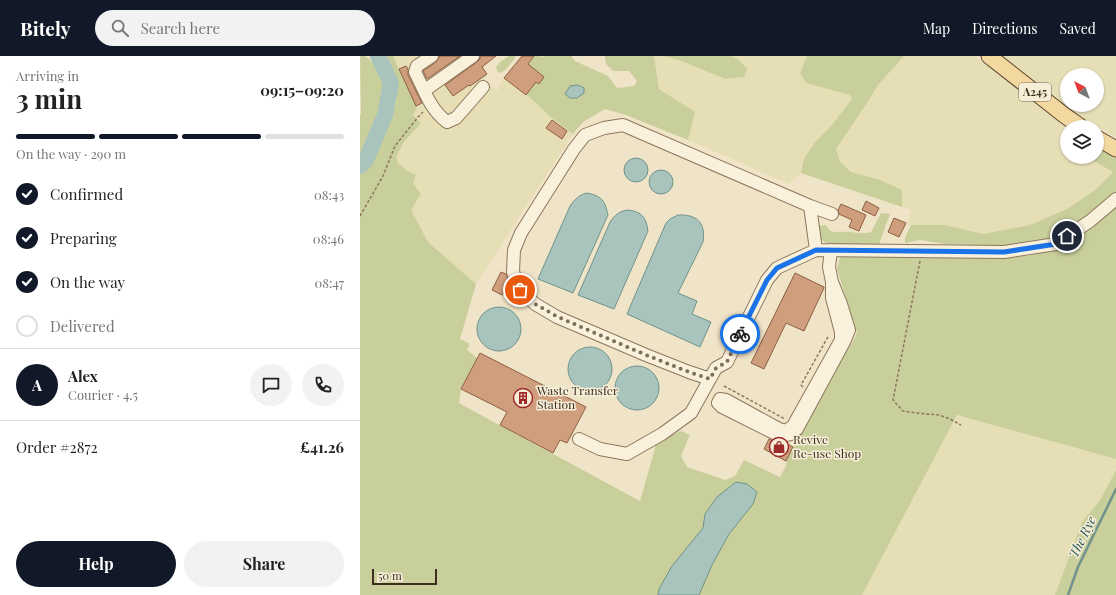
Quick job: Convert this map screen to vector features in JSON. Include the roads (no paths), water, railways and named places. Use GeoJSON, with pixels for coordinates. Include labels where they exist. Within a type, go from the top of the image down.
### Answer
{"type":"FeatureCollection","features":[{"type":"Feature","properties":{"kind":"main road","name":"A245"},"geometry":{"type":"LineString","coordinates":[[989,56],[1071,120]]}},
{"type":"Feature","properties":{"kind":"main road"},"geometry":{"type":"LineString","coordinates":[[1104,142],[1116,149]]}},
{"type":"Feature","properties":{"kind":"lane"},"geometry":{"type":"LineString","coordinates":[[432,56],[417,66],[415,72],[425,90],[431,106],[439,116],[447,122],[456,118],[483,87]]}},
{"type":"Feature","properties":{"kind":"lane"},"geometry":{"type":"LineString","coordinates":[[425,90],[473,56]]}},
{"type":"Feature","properties":{"kind":"lane"},"geometry":{"type":"LineString","coordinates":[[710,379],[639,352],[558,317],[535,304],[520,290],[513,272],[514,250],[521,233],[584,135],[604,128],[623,125],[810,206],[832,214]]}},
{"type":"Feature","properties":{"kind":"lane"},"geometry":{"type":"LineString","coordinates":[[579,439],[600,449],[627,454],[662,434],[691,413],[716,368],[727,362],[767,280],[777,268],[816,250],[1004,252],[1056,244],[1090,221],[1116,199]]}},
{"type":"Feature","properties":{"kind":"lane"},"geometry":{"type":"LineString","coordinates":[[810,206],[816,250]]}},
{"type":"Feature","properties":{"kind":"lane"},"geometry":{"type":"LineString","coordinates":[[831,250],[829,267],[832,282],[849,330],[844,333],[793,426],[786,430],[779,429],[726,400],[720,399],[718,403],[722,407],[780,436],[791,434],[797,429],[844,342],[844,333]]}},
{"type":"Feature","properties":{"kind":"water"},"geometry":{"type":"Polygon","coordinates":[[[578,85],[584,88],[584,93],[577,98],[570,98],[565,94],[570,86],[578,85]]]}},
{"type":"Feature","properties":{"kind":"water"},"geometry":{"type":"Polygon","coordinates":[[[636,158],[645,161],[648,170],[645,179],[636,182],[627,179],[624,170],[627,161],[636,158]]]}},
{"type":"Feature","properties":{"kind":"water"},"geometry":{"type":"Polygon","coordinates":[[[661,170],[670,173],[673,182],[670,191],[661,194],[652,191],[649,182],[652,173],[661,170]]]}},
{"type":"Feature","properties":{"kind":"water"},"geometry":{"type":"Polygon","coordinates":[[[587,193],[602,200],[606,206],[608,215],[573,293],[538,279],[570,206],[577,198],[587,193]]]}},
{"type":"Feature","properties":{"kind":"water"},"geometry":{"type":"Polygon","coordinates":[[[628,210],[637,212],[642,216],[646,222],[648,231],[614,309],[578,295],[610,222],[622,211],[628,210]]]}},
{"type":"Feature","properties":{"kind":"water"},"geometry":{"type":"Polygon","coordinates":[[[678,215],[690,216],[699,221],[704,235],[703,242],[678,293],[697,301],[692,314],[711,322],[700,347],[627,314],[666,223],[678,215]]]}},
{"type":"Feature","properties":{"kind":"water"},"geometry":{"type":"Polygon","coordinates":[[[499,307],[511,311],[517,317],[521,329],[517,341],[511,347],[499,351],[487,347],[481,341],[477,329],[481,317],[487,311],[499,307]]]}},
{"type":"Feature","properties":{"kind":"water"},"geometry":{"type":"Polygon","coordinates":[[[586,347],[594,347],[606,353],[612,365],[612,373],[606,385],[594,391],[586,391],[574,385],[568,373],[568,365],[574,353],[586,347]]]}},
{"type":"Feature","properties":{"kind":"water"},"geometry":{"type":"Polygon","coordinates":[[[637,366],[649,370],[655,376],[659,388],[655,400],[649,406],[637,410],[625,406],[619,400],[615,388],[619,376],[625,370],[637,366]]]}},
{"type":"Feature","properties":{"kind":"water"},"geometry":{"type":"Polygon","coordinates":[[[736,482],[747,484],[757,492],[753,504],[729,534],[712,565],[699,595],[658,595],[659,589],[672,566],[703,528],[705,514],[717,497],[736,482]]]}},
{"type":"Feature","properties":{"kind":"waterway"},"geometry":{"type":"LineString","coordinates":[[360,166],[366,160],[385,115],[391,83],[378,56]]}},
{"type":"Feature","properties":{"kind":"waterway","name":"The Rye"},"geometry":{"type":"LineString","coordinates":[[1068,595],[1078,567],[1116,489]]}},
{"type":"Feature","properties":{"kind":"place","name":"Waste Transfer Station"},"geometry":{"type":"Point","coordinates":[523,398]}},
{"type":"Feature","properties":{"kind":"place","name":"Revive Re-use Shop"},"geometry":{"type":"Point","coordinates":[779,447]}}]}
